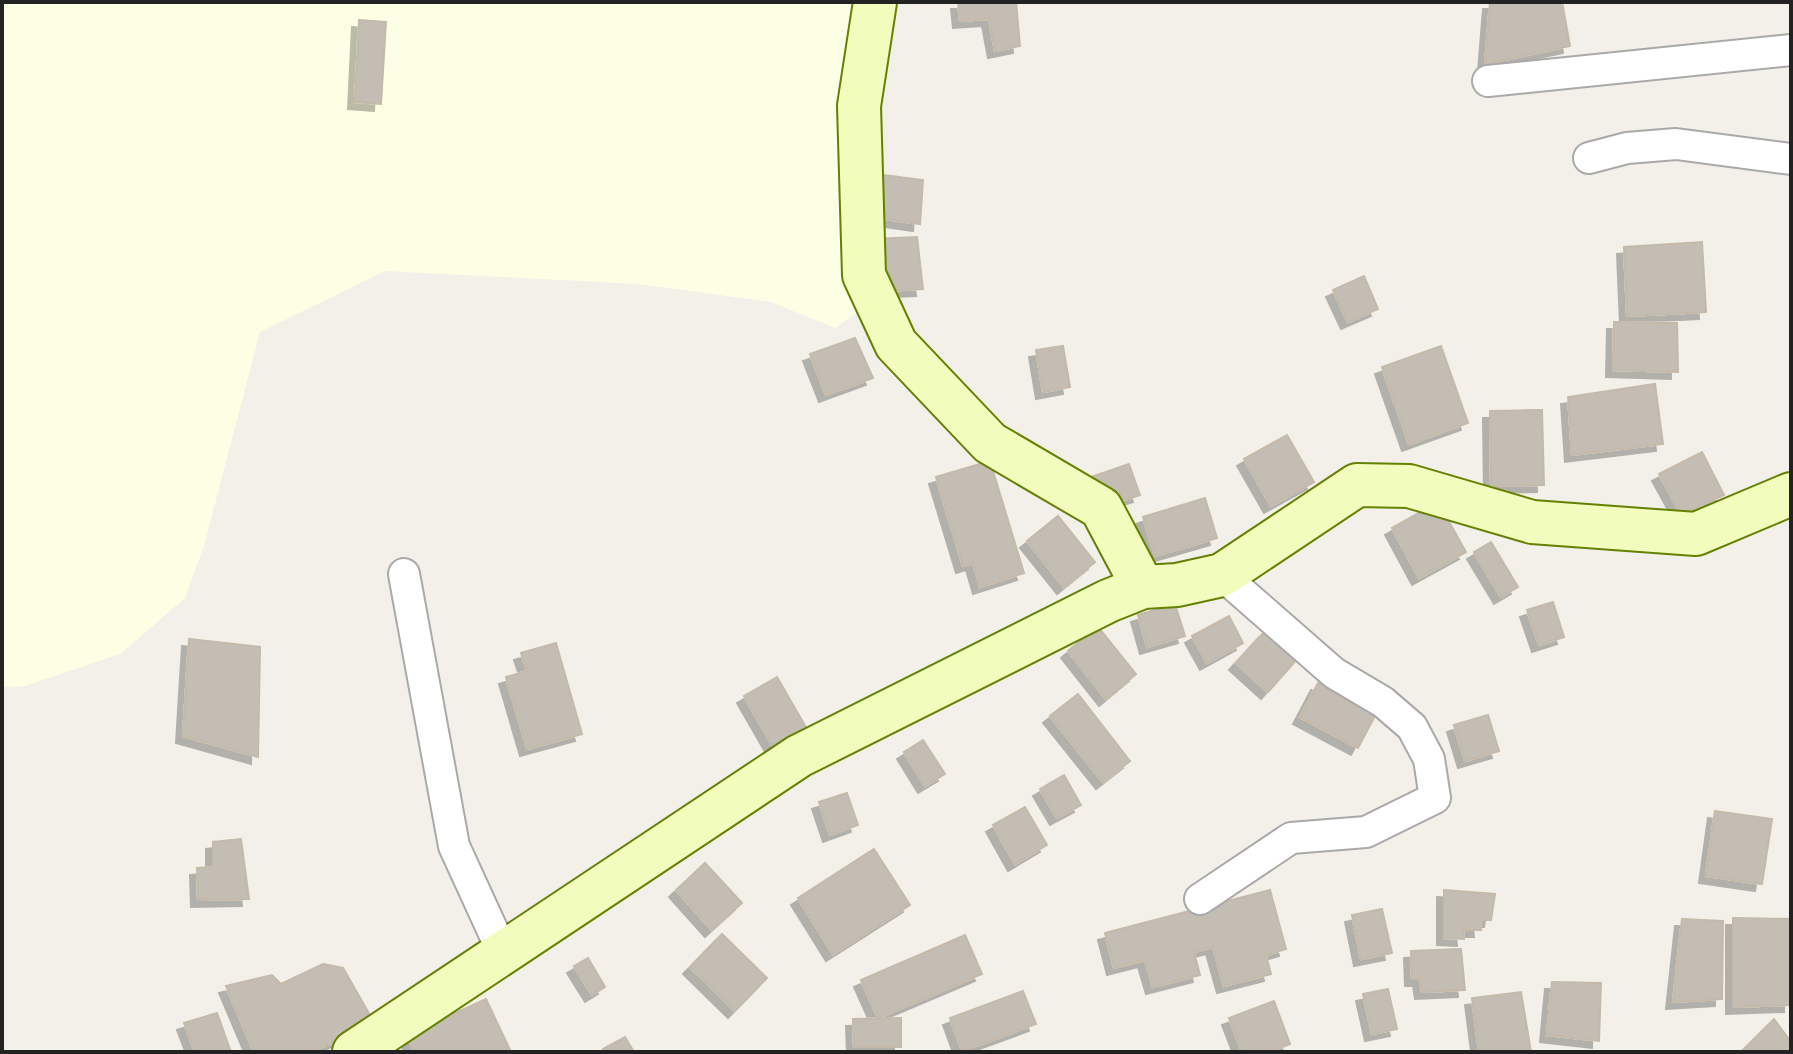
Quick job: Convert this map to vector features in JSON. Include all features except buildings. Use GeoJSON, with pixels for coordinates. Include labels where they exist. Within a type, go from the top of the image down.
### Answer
{"type":"FeatureCollection","features":[{"type":"Feature","properties":{"kind":"street"},"geometry":{"type":"LineString","coordinates":[[875,2],[859,106],[864,275],[896,344],[990,443],[1101,508],[1143,587]]}},
{"type":"Feature","properties":{"kind":"street"},"geometry":{"type":"LineString","coordinates":[[1488,81],[1791,50]]}},
{"type":"Feature","properties":{"kind":"street"},"geometry":{"type":"LineString","coordinates":[[1589,158],[1627,148],[1676,144],[1791,159]]}},
{"type":"Feature","properties":{"kind":"street"},"geometry":{"type":"LineString","coordinates":[[354,1052],[799,756],[1108,601],[1143,587],[1177,585],[1222,575],[1357,485],[1409,486],[1532,522],[1696,534],[1791,494]]}},
{"type":"Feature","properties":{"kind":"street"},"geometry":{"type":"LineString","coordinates":[[404,574],[454,846],[503,953]]}},
{"type":"Feature","properties":{"kind":"street"},"geometry":{"type":"LineString","coordinates":[[1200,899],[1291,838],[1366,832],[1435,798],[1429,759],[1412,727],[1383,702],[1334,673],[1222,575]]}},
{"type":"Feature","properties":{"kind":"shaded area"},"geometry":{"type":"Polygon","coordinates":[[[2,2],[866,2],[862,309],[835,328],[771,302],[638,284],[385,271],[260,332],[204,546],[185,598],[120,654],[22,687],[2,686],[2,2]]]}}]}
